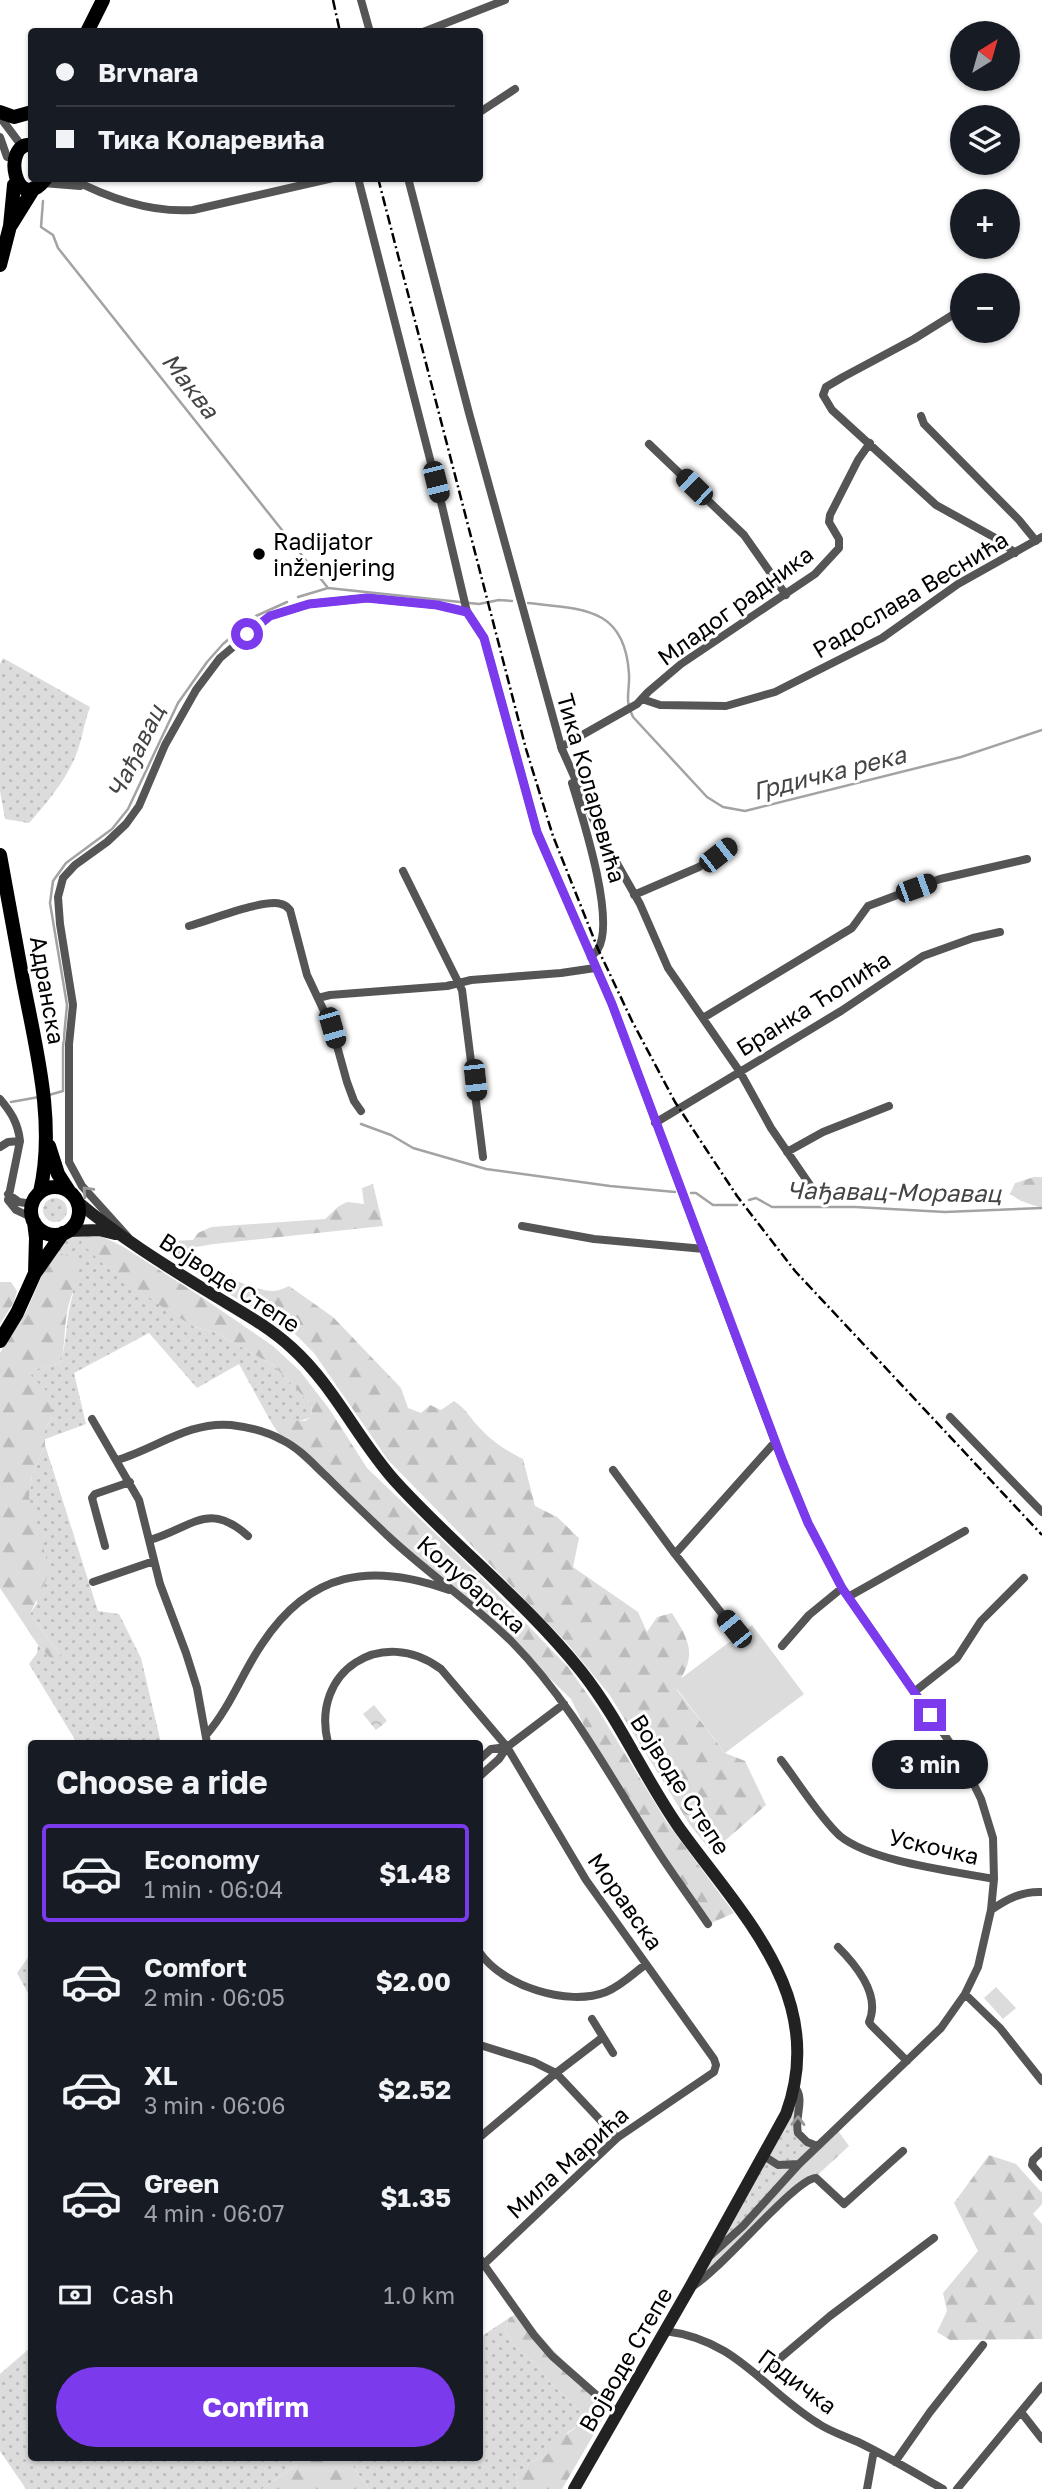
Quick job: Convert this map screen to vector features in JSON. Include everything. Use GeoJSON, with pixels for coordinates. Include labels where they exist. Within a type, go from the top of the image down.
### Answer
{"type":"FeatureCollection","features":[{"type":"Feature","properties":{"kind":"main road"},"geometry":{"type":"LineString","coordinates":[[89,28],[103,0]]}},
{"type":"Feature","properties":{"kind":"main road"},"geometry":{"type":"LineString","coordinates":[[0,115],[14,117],[28,113]]}},
{"type":"Feature","properties":{"kind":"main road"},"geometry":{"type":"LineString","coordinates":[[28,142],[7,157],[6,174],[14,185],[27,190],[41,183]]}},
{"type":"Feature","properties":{"kind":"main road"},"geometry":{"type":"LineString","coordinates":[[10,226],[41,183]]}},
{"type":"Feature","properties":{"kind":"main road"},"geometry":{"type":"LineString","coordinates":[[0,265],[10,226],[14,185]]}},
{"type":"Feature","properties":{"kind":"main road","name":"Адранска"},"geometry":{"type":"LineString","coordinates":[[0,855],[44,1104],[46,1134],[54,1165],[73,1197]]}},
{"type":"Feature","properties":{"kind":"main road","name":"Адранска"},"geometry":{"type":"LineString","coordinates":[[35,1273],[35,1209],[46,1134]]}},
{"type":"Feature","properties":{"kind":"main road"},"geometry":{"type":"LineString","coordinates":[[56,1186],[73,1197],[79,1216],[74,1225],[65,1232],[47,1233],[35,1209],[56,1186]]}},
{"type":"Feature","properties":{"kind":"main road","name":"Адранска"},"geometry":{"type":"LineString","coordinates":[[0,1341],[23,1301],[35,1273],[65,1232]]}},
{"type":"Feature","properties":{"kind":"street"},"geometry":{"type":"LineString","coordinates":[[361,0],[369,28]]}},
{"type":"Feature","properties":{"kind":"street"},"geometry":{"type":"LineString","coordinates":[[433,28],[505,0]]}},
{"type":"Feature","properties":{"kind":"street"},"geometry":{"type":"LineString","coordinates":[[483,110],[516,89]]}},
{"type":"Feature","properties":{"kind":"street"},"geometry":{"type":"LineString","coordinates":[[0,115],[28,142]]}},
{"type":"Feature","properties":{"kind":"street"},"geometry":{"type":"LineString","coordinates":[[0,137],[7,157]]}},
{"type":"Feature","properties":{"kind":"street"},"geometry":{"type":"LineString","coordinates":[[77,182],[142,206],[171,212],[193,210],[316,182]]}},
{"type":"Feature","properties":{"kind":"street"},"geometry":{"type":"LineString","coordinates":[[359,182],[466,610],[484,638],[537,832],[612,1004],[775,1442],[808,1523],[842,1588],[962,1760],[981,1799],[993,1838],[994,1879],[991,1910],[978,1967],[965,1994],[941,2028],[817,2146],[743,2226],[706,2259]]}},
{"type":"Feature","properties":{"kind":"street","name":"Тика Коларевића"},"geometry":{"type":"LineString","coordinates":[[409,182],[469,413],[602,899],[602,937],[598,949],[591,957]]}},
{"type":"Feature","properties":{"kind":"street"},"geometry":{"type":"LineString","coordinates":[[41,183],[86,187]]}},
{"type":"Feature","properties":{"kind":"street"},"geometry":{"type":"LineString","coordinates":[[950,317],[843,377],[823,391],[825,402],[936,505],[999,540],[1015,553]]}},
{"type":"Feature","properties":{"kind":"street","name":"Радослава Веснића"},"geometry":{"type":"LineString","coordinates":[[642,699],[660,705],[726,706],[775,692],[882,638],[958,584],[1039,539],[924,424],[922,416]]}},
{"type":"Feature","properties":{"kind":"street","name":"Младог радника"},"geometry":{"type":"LineString","coordinates":[[561,747],[632,708],[681,664],[823,568],[839,548],[839,539],[829,522],[830,515],[858,460],[870,443]]}},
{"type":"Feature","properties":{"kind":"street"},"geometry":{"type":"LineString","coordinates":[[649,444],[744,535],[786,595]]}},
{"type":"Feature","properties":{"kind":"street"},"geometry":{"type":"LineString","coordinates":[[126,1239],[121,1227],[79,1182],[69,1161],[69,1044],[73,1005],[58,897],[63,878],[75,865],[127,824],[195,690],[220,658],[270,616],[309,604],[367,598],[466,610]]}},
{"type":"Feature","properties":{"kind":"street"},"geometry":{"type":"LineString","coordinates":[[561,747],[598,830],[635,895],[668,968],[740,1072],[771,1128],[812,1188]]}},
{"type":"Feature","properties":{"kind":"street"},"geometry":{"type":"LineString","coordinates":[[635,895],[699,867],[732,844]]}},
{"type":"Feature","properties":{"kind":"street"},"geometry":{"type":"LineString","coordinates":[[704,1018],[852,928],[868,906],[940,880],[1027,859]]}},
{"type":"Feature","properties":{"kind":"street"},"geometry":{"type":"LineString","coordinates":[[403,871],[460,983],[469,1032],[484,1157]]}},
{"type":"Feature","properties":{"kind":"street"},"geometry":{"type":"LineString","coordinates":[[189,926],[274,903],[284,904],[290,910],[307,975],[332,1028],[347,1082],[361,1111]]}},
{"type":"Feature","properties":{"kind":"street","name":"Бранка Ћопића"},"geometry":{"type":"LineString","coordinates":[[655,1123],[841,1011],[923,956],[973,938],[1000,932]]}},
{"type":"Feature","properties":{"kind":"street"},"geometry":{"type":"LineString","coordinates":[[318,998],[595,968]]}},
{"type":"Feature","properties":{"kind":"street"},"geometry":{"type":"LineString","coordinates":[[0,1099],[16,1121],[20,1141],[8,1194],[12,1207],[35,1209]]}},
{"type":"Feature","properties":{"kind":"street"},"geometry":{"type":"LineString","coordinates":[[787,1152],[822,1132],[889,1107]]}},
{"type":"Feature","properties":{"kind":"street"},"geometry":{"type":"LineString","coordinates":[[0,1147],[8,1142],[20,1141]]}},
{"type":"Feature","properties":{"kind":"street"},"geometry":{"type":"LineString","coordinates":[[8,1194],[16,1201],[35,1209]]}},
{"type":"Feature","properties":{"kind":"street","name":"Војводе Степе"},"geometry":{"type":"LineString","coordinates":[[73,1197],[126,1239],[257,1321],[294,1350],[323,1382],[395,1481],[530,1613],[579,1669],[609,1710],[678,1826],[740,1908],[771,1956],[784,1984],[796,2028],[798,2053],[794,2086],[786,2114],[574,2489]]}},
{"type":"Feature","properties":{"kind":"street"},"geometry":{"type":"LineString","coordinates":[[522,1226],[594,1239],[704,1249]]}},
{"type":"Feature","properties":{"kind":"street","name":"Војводе Степе"},"geometry":{"type":"LineString","coordinates":[[65,1232],[99,1230],[126,1239]]}},
{"type":"Feature","properties":{"kind":"street"},"geometry":{"type":"LineString","coordinates":[[950,1417],[1042,1512]]}},
{"type":"Feature","properties":{"kind":"street"},"geometry":{"type":"LineString","coordinates":[[92,1419],[139,1500],[160,1584],[187,1653],[197,1688],[207,1739]]}},
{"type":"Feature","properties":{"kind":"street","name":"Колубарска"},"geometry":{"type":"LineString","coordinates":[[117,1460],[141,1453],[167,1437],[199,1428],[230,1425],[283,1440],[308,1459],[394,1541],[513,1643],[564,1704],[657,1850],[708,1924]]}},
{"type":"Feature","properties":{"kind":"street"},"geometry":{"type":"LineString","coordinates":[[675,1554],[775,1442]]}},
{"type":"Feature","properties":{"kind":"street"},"geometry":{"type":"LineString","coordinates":[[613,1470],[734,1629]]}},
{"type":"Feature","properties":{"kind":"street"},"geometry":{"type":"LineString","coordinates":[[105,1546],[92,1498],[95,1494],[130,1482]]}},
{"type":"Feature","properties":{"kind":"street"},"geometry":{"type":"LineString","coordinates":[[150,1540],[209,1518],[228,1520],[248,1536]]}},
{"type":"Feature","properties":{"kind":"street"},"geometry":{"type":"LineString","coordinates":[[848,1597],[965,1531]]}},
{"type":"Feature","properties":{"kind":"street"},"geometry":{"type":"LineString","coordinates":[[93,1582],[154,1561]]}},
{"type":"Feature","properties":{"kind":"street"},"geometry":{"type":"LineString","coordinates":[[207,1739],[262,1644],[278,1622],[302,1598],[335,1581],[361,1574],[424,1581],[456,1592]]}},
{"type":"Feature","properties":{"kind":"street"},"geometry":{"type":"LineString","coordinates":[[914,1692],[957,1658],[981,1621],[1024,1578]]}},
{"type":"Feature","properties":{"kind":"street"},"geometry":{"type":"LineString","coordinates":[[782,1646],[809,1615],[842,1588]]}},
{"type":"Feature","properties":{"kind":"street","name":"Моравска"},"geometry":{"type":"LineString","coordinates":[[328,1740],[324,1719],[328,1697],[340,1675],[356,1662],[374,1653],[392,1650],[418,1655],[441,1669],[507,1747],[586,1880],[714,2059],[714,2072]]}},
{"type":"Feature","properties":{"kind":"street"},"geometry":{"type":"LineString","coordinates":[[483,1773],[499,1759],[507,1747],[564,1704]]}},
{"type":"Feature","properties":{"kind":"street"},"geometry":{"type":"LineString","coordinates":[[483,1756],[491,1749],[507,1747]]}},
{"type":"Feature","properties":{"kind":"street","name":"Ускочка"},"geometry":{"type":"LineString","coordinates":[[781,1760],[830,1824],[849,1841],[891,1859],[994,1879]]}},
{"type":"Feature","properties":{"kind":"street"},"geometry":{"type":"LineString","coordinates":[[991,1910],[1007,1899],[1023,1893],[1042,1892]]}},
{"type":"Feature","properties":{"kind":"street"},"geometry":{"type":"LineString","coordinates":[[838,1947],[854,1964],[866,1984],[873,2007],[869,2022],[907,2061]]}},
{"type":"Feature","properties":{"kind":"street"},"geometry":{"type":"LineString","coordinates":[[483,1956],[498,1972],[511,1979],[564,1996],[582,1998],[610,1991],[646,1964]]}},
{"type":"Feature","properties":{"kind":"street"},"geometry":{"type":"LineString","coordinates":[[965,1994],[1000,2028],[1042,2081]]}},
{"type":"Feature","properties":{"kind":"street"},"geometry":{"type":"LineString","coordinates":[[592,2019],[613,2053]]}},
{"type":"Feature","properties":{"kind":"street"},"geometry":{"type":"LineString","coordinates":[[483,2134],[603,2037]]}},
{"type":"Feature","properties":{"kind":"street"},"geometry":{"type":"LineString","coordinates":[[483,2046],[534,2062],[556,2073],[617,2138]]}},
{"type":"Feature","properties":{"kind":"street","name":"Мила Марића"},"geometry":{"type":"LineString","coordinates":[[483,2260],[617,2138],[714,2072]]}},
{"type":"Feature","properties":{"kind":"street"},"geometry":{"type":"LineString","coordinates":[[794,2086],[800,2096],[796,2119],[798,2133],[803,2139],[817,2146]]}},
{"type":"Feature","properties":{"kind":"street"},"geometry":{"type":"LineString","coordinates":[[689,2289],[709,2276],[787,2198],[811,2178],[817,2178],[844,2204],[903,2151]]}},
{"type":"Feature","properties":{"kind":"street"},"geometry":{"type":"LineString","coordinates":[[1042,2151],[1032,2161],[1033,2167],[1042,2177]]}},
{"type":"Feature","properties":{"kind":"street"},"geometry":{"type":"LineString","coordinates":[[764,2156],[778,2165],[799,2164]]}},
{"type":"Feature","properties":{"kind":"street"},"geometry":{"type":"LineString","coordinates":[[759,2376],[830,2316],[934,2238]]}},
{"type":"Feature","properties":{"kind":"street"},"geometry":{"type":"LineString","coordinates":[[483,2262],[552,2356],[618,2414]]}},
{"type":"Feature","properties":{"kind":"street","name":"Грдичка"},"geometry":{"type":"LineString","coordinates":[[665,2331],[695,2336],[711,2342],[820,2425],[874,2450],[943,2489]]}},
{"type":"Feature","properties":{"kind":"street"},"geometry":{"type":"LineString","coordinates":[[895,2462],[983,2345]]}},
{"type":"Feature","properties":{"kind":"street"},"geometry":{"type":"LineString","coordinates":[[957,2489],[1042,2386]]}},
{"type":"Feature","properties":{"kind":"street"},"geometry":{"type":"LineString","coordinates":[[1020,2412],[1042,2439]]}},
{"type":"Feature","properties":{"kind":"street"},"geometry":{"type":"LineString","coordinates":[[867,2489],[874,2450]]}},
{"type":"Feature","properties":{"kind":"green space"},"geometry":{"type":"Polygon","coordinates":[[[3,658],[90,707],[72,764],[55,791],[29,823],[5,819],[0,791],[0,664],[3,658]]]}},
{"type":"Feature","properties":{"kind":"green space"},"geometry":{"type":"Polygon","coordinates":[[[1042,1177],[1042,1208],[1010,1194],[1015,1183],[1042,1177]]]}},
{"type":"Feature","properties":{"kind":"green space"},"geometry":{"type":"Polygon","coordinates":[[[373,1184],[383,1226],[214,1244],[190,1248],[187,1253],[252,1287],[273,1291],[289,1286],[333,1317],[401,1388],[408,1408],[421,1413],[430,1405],[441,1410],[454,1401],[482,1431],[504,1449],[523,1459],[535,1506],[557,1517],[579,1538],[573,1567],[638,1612],[647,1632],[657,1617],[672,1613],[689,1649],[687,1666],[677,1690],[725,1753],[745,1761],[766,1805],[712,1852],[690,1825],[609,1694],[566,1642],[388,1460],[314,1353],[277,1321],[218,1288],[164,1250],[170,1241],[193,1240],[198,1233],[211,1227],[325,1219],[347,1202],[364,1204],[362,1188],[373,1184]]]}},
{"type":"Feature","properties":{"kind":"green space"},"geometry":{"type":"Polygon","coordinates":[[[55,1198],[66,1205],[67,1210],[60,1221],[55,1222],[44,1215],[43,1210],[50,1199],[55,1198]]]}},
{"type":"Feature","properties":{"kind":"green space"},"geometry":{"type":"Polygon","coordinates":[[[94,1233],[104,1265],[195,1327],[217,1333],[273,1365],[311,1404],[312,1416],[303,1420],[271,1422],[239,1364],[197,1388],[149,1333],[74,1373],[86,1424],[43,1440],[52,1417],[31,1376],[32,1370],[61,1363],[73,1294],[49,1259],[66,1236],[94,1233]]]}},
{"type":"Feature","properties":{"kind":"green space"},"geometry":{"type":"Polygon","coordinates":[[[94,1233],[122,1246],[200,1296],[273,1346],[300,1371],[330,1410],[367,1468],[486,1582],[568,1667],[597,1708],[666,1821],[734,1913],[709,1924],[597,1752],[571,1699],[513,1643],[283,1440],[271,1422],[285,1419],[305,1421],[312,1416],[311,1404],[273,1365],[217,1333],[195,1327],[104,1265],[81,1243],[86,1235],[94,1233]]]}},
{"type":"Feature","properties":{"kind":"green space"},"geometry":{"type":"Polygon","coordinates":[[[59,1253],[77,1259],[78,1273],[67,1313],[61,1363],[33,1370],[31,1376],[51,1395],[52,1417],[45,1430],[45,1445],[32,1475],[29,1497],[50,1572],[30,1614],[60,1654],[61,1661],[54,1662],[38,1645],[0,1588],[0,1353],[27,1310],[49,1259],[59,1253]]]}},
{"type":"Feature","properties":{"kind":"green space"},"geometry":{"type":"Polygon","coordinates":[[[0,1282],[11,1282],[17,1291],[14,1302],[0,1324],[0,1282]]]}},
{"type":"Feature","properties":{"kind":"green space"},"geometry":{"type":"Polygon","coordinates":[[[45,1445],[98,1611],[119,1614],[141,1658],[160,1740],[75,1740],[29,1664],[37,1653],[38,1645],[54,1662],[60,1654],[30,1614],[37,1603],[29,1498],[32,1475],[45,1445]]]}},
{"type":"Feature","properties":{"kind":"green space"},"geometry":{"type":"Polygon","coordinates":[[[752,1625],[804,1694],[725,1753],[677,1689],[679,1680],[752,1625]]]}},
{"type":"Feature","properties":{"kind":"green space"},"geometry":{"type":"Polygon","coordinates":[[[374,1705],[387,1721],[376,1730],[363,1714],[374,1705]]]}},
{"type":"Feature","properties":{"kind":"green space"},"geometry":{"type":"Polygon","coordinates":[[[28,1957],[28,1993],[17,1973],[28,1957]]]}},
{"type":"Feature","properties":{"kind":"green space"},"geometry":{"type":"Polygon","coordinates":[[[996,1987],[1016,2008],[1003,2019],[984,1998],[996,1987]]]}},
{"type":"Feature","properties":{"kind":"green space"},"geometry":{"type":"Polygon","coordinates":[[[797,2089],[797,2129],[817,2146],[714,2253],[797,2089]]]}},
{"type":"Feature","properties":{"kind":"green space"},"geometry":{"type":"Polygon","coordinates":[[[836,2128],[849,2146],[700,2283],[706,2259],[836,2128]]]}},
{"type":"Feature","properties":{"kind":"green space"},"geometry":{"type":"Polygon","coordinates":[[[989,2155],[1016,2164],[1042,2193],[1042,2204],[1033,2214],[1042,2224],[1042,2339],[950,2340],[937,2332],[947,2311],[943,2293],[978,2251],[954,2203],[989,2155]]]}},
{"type":"Feature","properties":{"kind":"green space"},"geometry":{"type":"Polygon","coordinates":[[[521,2311],[563,2360],[612,2403],[562,2489],[519,2489],[515,2471],[525,2469],[530,2463],[548,2454],[558,2440],[581,2424],[584,2415],[548,2380],[537,2365],[516,2348],[505,2331],[509,2318],[521,2311]]]}},
{"type":"Feature","properties":{"kind":"green space"},"geometry":{"type":"Polygon","coordinates":[[[509,2318],[505,2331],[516,2348],[537,2365],[548,2380],[584,2415],[581,2424],[568,2432],[548,2454],[530,2463],[525,2469],[515,2471],[519,2489],[369,2489],[349,2461],[483,2461],[483,2335],[509,2318]]]}},
{"type":"Feature","properties":{"kind":"green space"},"geometry":{"type":"Polygon","coordinates":[[[28,2350],[28,2461],[301,2461],[262,2489],[26,2489],[0,2451],[0,2374],[28,2350]]]}},
{"type":"Feature","properties":{"kind":"green space"},"geometry":{"type":"Polygon","coordinates":[[[301,2461],[349,2461],[369,2489],[262,2489],[301,2461]]]}},
{"type":"Feature","properties":{"kind":"waterway","name":"Маква"},"geometry":{"type":"LineString","coordinates":[[43,201],[41,227],[53,235],[58,248],[328,588]]}},
{"type":"Feature","properties":{"kind":"waterway","name":"Грдичка река"},"geometry":{"type":"LineString","coordinates":[[298,597],[328,588],[479,604],[499,600],[512,601]]}},
{"type":"Feature","properties":{"kind":"waterway","name":"Чађавац"},"geometry":{"type":"LineString","coordinates":[[49,1095],[63,1091],[67,1005],[50,903],[53,881],[66,863],[112,829],[128,809],[178,703],[207,662],[223,644],[256,616],[287,602]]}},
{"type":"Feature","properties":{"kind":"waterway","name":"Грдичка река"},"geometry":{"type":"LineString","coordinates":[[528,603],[583,610],[610,624],[619,635],[626,652],[628,700],[633,717],[707,797],[723,807],[745,811],[961,757],[1042,730]]}},
{"type":"Feature","properties":{"kind":"waterway","name":"Чађавац"},"geometry":{"type":"LineString","coordinates":[[11,1102],[39,1097]]}},
{"type":"Feature","properties":{"kind":"waterway","name":"Чађавац-Моравац"},"geometry":{"type":"LineString","coordinates":[[361,1124],[391,1135],[413,1148],[486,1169],[675,1192]]}},
{"type":"Feature","properties":{"kind":"waterway","name":"Чађавац-Моравац"},"geometry":{"type":"LineString","coordinates":[[691,1193],[696,1193],[713,1205],[737,1205]]}},
{"type":"Feature","properties":{"kind":"waterway","name":"Чађавац-Моравац"},"geometry":{"type":"LineString","coordinates":[[749,1200],[756,1198],[772,1207],[855,1207],[945,1212],[1042,1208]]}},
{"type":"Feature","properties":{"kind":"railway"},"geometry":{"type":"LineString","coordinates":[[333,0],[339,28]]}},
{"type":"Feature","properties":{"kind":"railway"},"geometry":{"type":"LineString","coordinates":[[379,182],[526,749],[553,836],[598,949],[632,1021],[675,1102],[737,1196],[795,1271],[1042,1535]]}},
{"type":"Feature","properties":{"kind":"place","name":"Radijator inženjering"},"geometry":{"type":"Point","coordinates":[259,554]}},
{"type":"Feature","properties":{"kind":"route"},"geometry":{"type":"LineString","coordinates":[[247,634],[270,616],[309,604],[367,598],[437,605],[467,612],[479,628],[537,832],[612,1004],[775,1442],[808,1523],[842,1588],[930,1715]]}}]}
